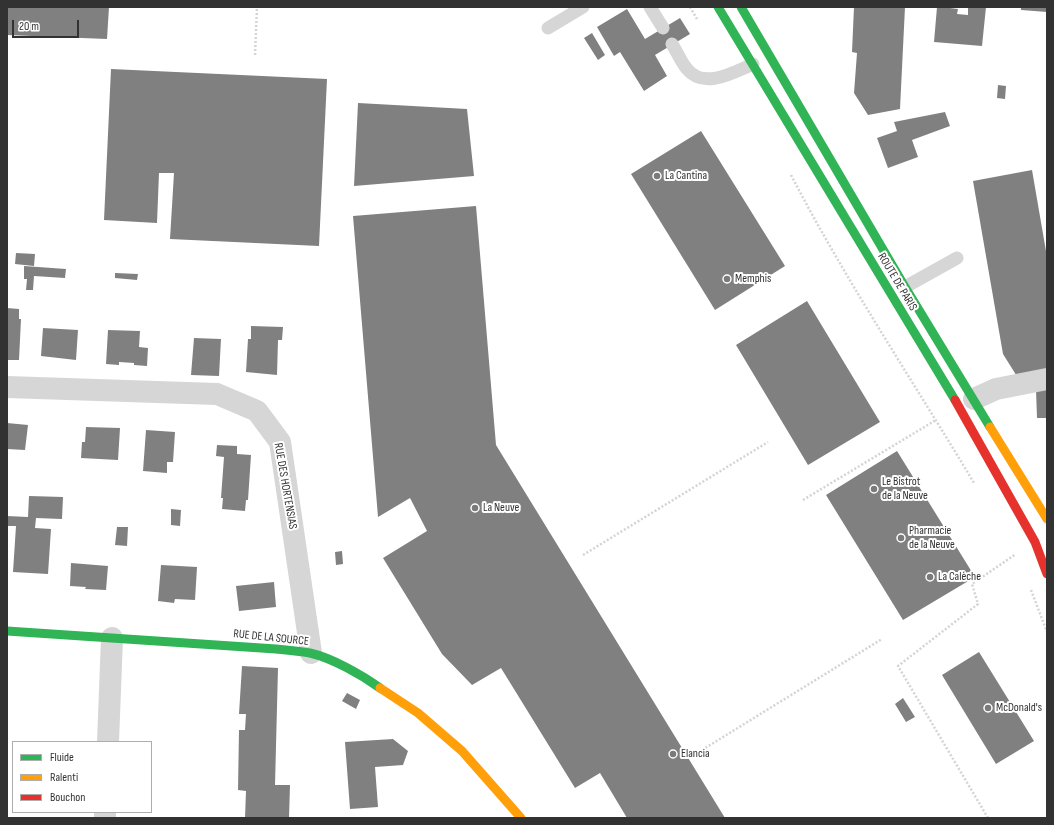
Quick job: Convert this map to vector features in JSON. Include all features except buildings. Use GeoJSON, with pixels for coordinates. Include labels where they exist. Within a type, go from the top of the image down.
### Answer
{"type":"FeatureCollection","features":[{"type":"Feature","properties":{"kind":"main road","name":"ROUTE DE PARIS"},"geometry":{"type":"LineString","coordinates":[[718,7],[966,403],[1047,519]]}},
{"type":"Feature","properties":{"kind":"main road","name":"ROUTE DE PARIS"},"geometry":{"type":"LineString","coordinates":[[741,7],[905,287],[966,403],[1035,542],[1047,574]]}},
{"type":"Feature","properties":{"kind":"main road","name":"RUE DE LA SOURCE"},"geometry":{"type":"LineString","coordinates":[[7,631],[276,649],[311,653],[339,664],[366,678],[418,713],[462,751],[521,818]]}},
{"type":"Feature","properties":{"kind":"street"},"geometry":{"type":"LineString","coordinates":[[966,403],[996,389],[1047,379]]}},
{"type":"Feature","properties":{"kind":"street","name":"RUE DES HORTENSIAS"},"geometry":{"type":"LineString","coordinates":[[7,387],[217,394],[257,410],[280,442],[311,653]]}},
{"type":"Feature","properties":{"kind":"street"},"geometry":{"type":"LineString","coordinates":[[108,741],[112,638]]}},
{"type":"Feature","properties":{"kind":"lane"},"geometry":{"type":"LineString","coordinates":[[548,28],[583,7]]}},
{"type":"Feature","properties":{"kind":"lane"},"geometry":{"type":"LineString","coordinates":[[650,7],[663,28]]}},
{"type":"Feature","properties":{"kind":"lane"},"geometry":{"type":"LineString","coordinates":[[672,44],[687,69],[693,74],[703,78],[716,79],[725,77],[753,64]]}},
{"type":"Feature","properties":{"kind":"lane"},"geometry":{"type":"LineString","coordinates":[[905,287],[957,258]]}},
{"type":"Feature","properties":{"kind":"path"},"geometry":{"type":"LineString","coordinates":[[255,55],[257,7]]}},
{"type":"Feature","properties":{"kind":"path"},"geometry":{"type":"LineString","coordinates":[[690,7],[698,19]]}},
{"type":"Feature","properties":{"kind":"path"},"geometry":{"type":"LineString","coordinates":[[788,169],[816,224],[976,487]]}},
{"type":"Feature","properties":{"kind":"path"},"geometry":{"type":"LineString","coordinates":[[803,500],[966,403]]}},
{"type":"Feature","properties":{"kind":"path"},"geometry":{"type":"LineString","coordinates":[[582,555],[768,442]]}},
{"type":"Feature","properties":{"kind":"path"},"geometry":{"type":"LineString","coordinates":[[988,818],[898,666],[978,604],[972,584],[1016,554],[1019,561]]}},
{"type":"Feature","properties":{"kind":"path"},"geometry":{"type":"LineString","coordinates":[[1030,589],[1047,632]]}},
{"type":"Feature","properties":{"kind":"path"},"geometry":{"type":"LineString","coordinates":[[702,750],[882,638]]}},
{"type":"Feature","properties":{"kind":"traffic: fast"},"geometry":{"type":"LineString","coordinates":[[718,7],[955,400]]}},
{"type":"Feature","properties":{"kind":"traffic: fast"},"geometry":{"type":"LineString","coordinates":[[741,7],[905,287],[990,427]]}},
{"type":"Feature","properties":{"kind":"traffic: fast"},"geometry":{"type":"LineString","coordinates":[[7,631],[306,652],[319,655],[337,663],[380,688]]}},
{"type":"Feature","properties":{"kind":"traffic: slow"},"geometry":{"type":"LineString","coordinates":[[990,427],[1047,519]]}},
{"type":"Feature","properties":{"kind":"traffic: slow"},"geometry":{"type":"LineString","coordinates":[[380,688],[418,713],[462,751],[521,818]]}},
{"type":"Feature","properties":{"kind":"traffic: jam"},"geometry":{"type":"LineString","coordinates":[[955,400],[1035,542],[1047,574]]}},
{"type":"Feature","properties":{"kind":"place","name":"La Cantina"},"geometry":{"type":"Point","coordinates":[657,176]}},
{"type":"Feature","properties":{"kind":"place","name":"Memphis"},"geometry":{"type":"Point","coordinates":[727,279]}},
{"type":"Feature","properties":{"kind":"place","name":"Le Bistrot de la Neuve"},"geometry":{"type":"Point","coordinates":[874,489]}},
{"type":"Feature","properties":{"kind":"place","name":"La Neuve"},"geometry":{"type":"Point","coordinates":[475,508]}},
{"type":"Feature","properties":{"kind":"place","name":"Pharmacie de la Neuve"},"geometry":{"type":"Point","coordinates":[901,538]}},
{"type":"Feature","properties":{"kind":"place","name":"La Calèche"},"geometry":{"type":"Point","coordinates":[930,577]}},
{"type":"Feature","properties":{"kind":"place","name":"McDonald's"},"geometry":{"type":"Point","coordinates":[988,708]}},
{"type":"Feature","properties":{"kind":"place","name":"Elancia"},"geometry":{"type":"Point","coordinates":[673,754]}}]}
